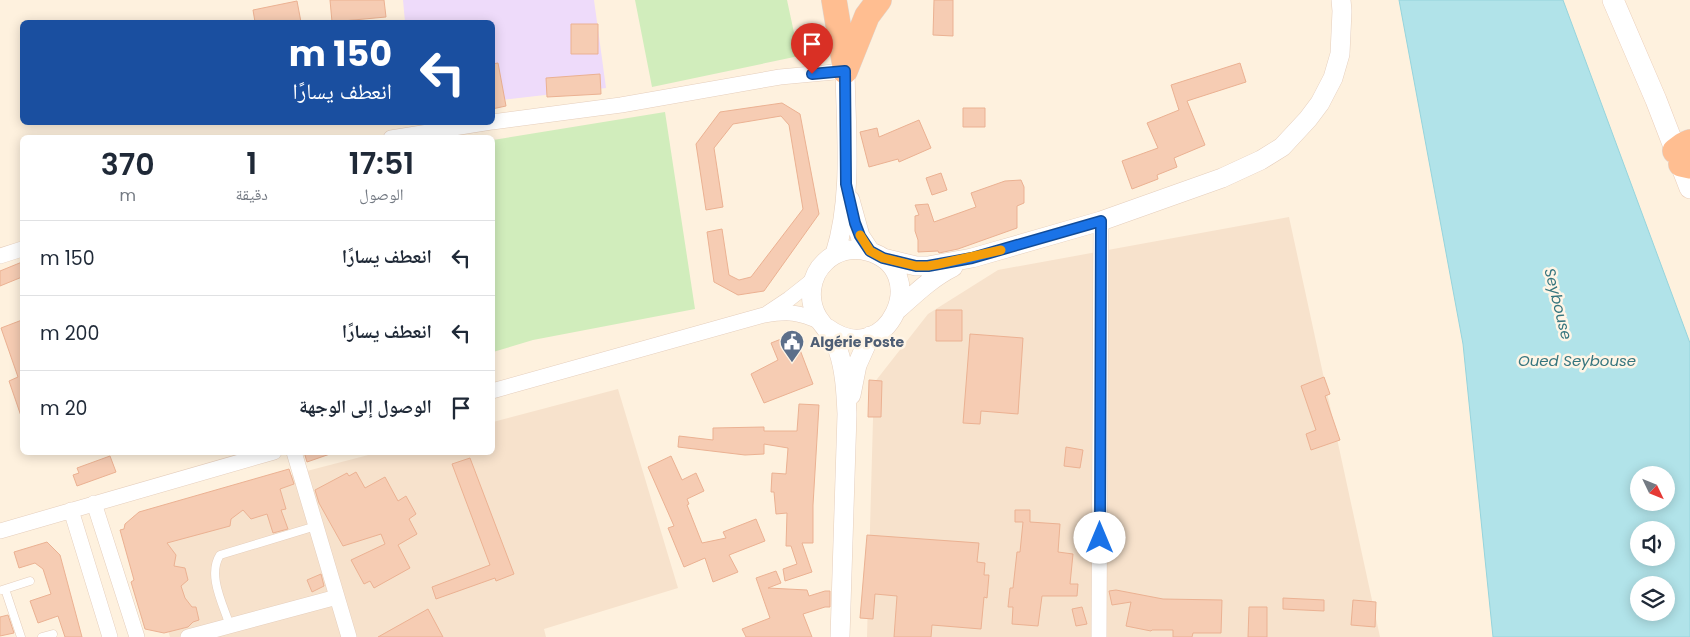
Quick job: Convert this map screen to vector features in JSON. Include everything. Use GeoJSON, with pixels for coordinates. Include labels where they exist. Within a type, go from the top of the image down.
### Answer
{"type":"FeatureCollection","features":[{"type":"Feature","properties":{"kind":"highway"},"geometry":{"type":"LineString","coordinates":[[834,0],[845,71]]}},
{"type":"Feature","properties":{"kind":"highway"},"geometry":{"type":"LineString","coordinates":[[845,71],[867,16],[879,0]]}},
{"type":"Feature","properties":{"kind":"main road"},"geometry":{"type":"LineString","coordinates":[[1613,0],[1656,100],[1685,151],[1690,188]]}},
{"type":"Feature","properties":{"kind":"street"},"geometry":{"type":"LineString","coordinates":[[764,315],[790,299],[813,280],[822,265],[835,254],[856,249],[916,266],[928,266],[972,258],[1101,221],[1222,178],[1261,160],[1282,147],[1308,120],[1320,103],[1333,78],[1340,54],[1341,0]]}},
{"type":"Feature","properties":{"kind":"street"},"geometry":{"type":"LineString","coordinates":[[495,122],[621,105],[780,77],[845,71],[846,184],[843,222],[835,254]]}},
{"type":"Feature","properties":{"kind":"street"},"geometry":{"type":"LineString","coordinates":[[410,135],[473,125]]}},
{"type":"Feature","properties":{"kind":"street"},"geometry":{"type":"LineString","coordinates":[[846,184],[860,236],[876,255],[893,269],[899,282],[900,296],[897,310]]}},
{"type":"Feature","properties":{"kind":"street"},"geometry":{"type":"LineString","coordinates":[[1099,637],[1101,221]]}},
{"type":"Feature","properties":{"kind":"street"},"geometry":{"type":"LineString","coordinates":[[0,256],[20,250]]}},
{"type":"Feature","properties":{"kind":"street"},"geometry":{"type":"LineString","coordinates":[[495,390],[764,315],[783,312],[802,314],[824,325],[833,332],[847,337],[863,338],[884,328],[897,310],[927,282],[938,274],[972,258]]}},
{"type":"Feature","properties":{"kind":"street"},"geometry":{"type":"LineString","coordinates":[[813,280],[812,302],[814,309],[838,349],[845,381],[847,414],[840,637]]}},
{"type":"Feature","properties":{"kind":"street"},"geometry":{"type":"LineString","coordinates":[[847,414],[857,365],[870,336]]}},
{"type":"Feature","properties":{"kind":"street"},"geometry":{"type":"LineString","coordinates":[[0,531],[263,455]]}},
{"type":"Feature","properties":{"kind":"street"},"geometry":{"type":"LineString","coordinates":[[295,455],[349,637]]}},
{"type":"Feature","properties":{"kind":"street"},"geometry":{"type":"LineString","coordinates":[[94,503],[137,637]]}},
{"type":"Feature","properties":{"kind":"street"},"geometry":{"type":"LineString","coordinates":[[71,510],[110,637]]}},
{"type":"Feature","properties":{"kind":"street"},"geometry":{"type":"LineString","coordinates":[[188,637],[337,597]]}},
{"type":"Feature","properties":{"kind":"lane"},"geometry":{"type":"LineString","coordinates":[[230,626],[216,581],[215,563],[220,555],[316,526]]}},
{"type":"Feature","properties":{"kind":"lane"},"geometry":{"type":"LineString","coordinates":[[21,637],[2,589],[30,581]]}},
{"type":"Feature","properties":{"kind":"lane"},"geometry":{"type":"LineString","coordinates":[[42,637],[53,634]]}},
{"type":"Feature","properties":{"kind":"shaded area"},"geometry":{"type":"Polygon","coordinates":[[[403,0],[594,0],[606,88],[495,101],[495,20],[405,20],[403,0]]]}},
{"type":"Feature","properties":{"kind":"shaded area"},"geometry":{"type":"Polygon","coordinates":[[[1289,217],[1380,637],[867,637],[874,383],[928,314],[998,270],[1289,217]]]}},
{"type":"Feature","properties":{"kind":"shaded area"},"geometry":{"type":"Polygon","coordinates":[[[618,389],[678,588],[544,629],[546,637],[170,637],[133,516],[368,455],[495,455],[495,421],[618,389]]]}},
{"type":"Feature","properties":{"kind":"green space"},"geometry":{"type":"Polygon","coordinates":[[[635,0],[787,0],[799,56],[652,87],[635,0]]]}},
{"type":"Feature","properties":{"kind":"green space"},"geometry":{"type":"Polygon","coordinates":[[[665,112],[695,309],[533,340],[495,351],[495,140],[665,112]]]}},
{"type":"Feature","properties":{"kind":"water","name":"Oued Seybouse"},"geometry":{"type":"Polygon","coordinates":[[[1399,0],[1563,0],[1690,343],[1690,637],[1493,637],[1463,344],[1399,0]]]}},
{"type":"Feature","properties":{"kind":"building"},"geometry":{"type":"Polygon","coordinates":[[[330,0],[384,0],[386,17],[332,20],[330,0]]]}},
{"type":"Feature","properties":{"kind":"building"},"geometry":{"type":"Polygon","coordinates":[[[934,0],[953,0],[953,36],[933,35],[934,0]]]}},
{"type":"Feature","properties":{"kind":"building"},"geometry":{"type":"Polygon","coordinates":[[[297,1],[301,20],[255,20],[253,10],[297,1]]]}},
{"type":"Feature","properties":{"kind":"building"},"geometry":{"type":"Polygon","coordinates":[[[571,24],[598,24],[598,54],[571,54],[571,24]]]}},
{"type":"Feature","properties":{"kind":"building"},"geometry":{"type":"Polygon","coordinates":[[[498,63],[506,106],[495,108],[495,64],[498,63]]]}},
{"type":"Feature","properties":{"kind":"building"},"geometry":{"type":"Polygon","coordinates":[[[1240,63],[1246,82],[1187,101],[1205,145],[1174,158],[1177,167],[1157,175],[1158,179],[1132,189],[1122,161],[1158,148],[1147,123],[1179,110],[1171,85],[1240,63]]]}},
{"type":"Feature","properties":{"kind":"building"},"geometry":{"type":"Polygon","coordinates":[[[600,74],[601,94],[547,97],[546,78],[600,74]]]}},
{"type":"Feature","properties":{"kind":"building"},"geometry":{"type":"Polygon","coordinates":[[[782,103],[800,114],[819,214],[764,291],[738,295],[714,282],[707,232],[722,229],[729,275],[739,280],[751,277],[803,209],[789,125],[781,116],[733,124],[714,148],[723,207],[706,210],[696,144],[720,112],[782,103]]]}},
{"type":"Feature","properties":{"kind":"building"},"geometry":{"type":"Polygon","coordinates":[[[963,108],[985,108],[985,127],[963,127],[963,108]]]}},
{"type":"Feature","properties":{"kind":"building"},"geometry":{"type":"Polygon","coordinates":[[[919,120],[931,148],[899,162],[898,159],[869,167],[860,132],[877,128],[879,137],[919,120]]]}},
{"type":"Feature","properties":{"kind":"building"},"geometry":{"type":"Polygon","coordinates":[[[941,173],[947,190],[932,195],[926,178],[941,173]]]}},
{"type":"Feature","properties":{"kind":"building"},"geometry":{"type":"Polygon","coordinates":[[[1021,180],[1024,187],[1024,203],[1017,206],[1017,228],[958,249],[939,253],[938,251],[918,252],[915,216],[919,215],[915,205],[928,204],[934,222],[976,207],[971,193],[1005,181],[1021,180]]]}},
{"type":"Feature","properties":{"kind":"building"},"geometry":{"type":"Polygon","coordinates":[[[20,263],[20,278],[0,286],[0,271],[20,263]]]}},
{"type":"Feature","properties":{"kind":"building"},"geometry":{"type":"Polygon","coordinates":[[[936,310],[962,310],[962,341],[936,341],[936,310]]]}},
{"type":"Feature","properties":{"kind":"building"},"geometry":{"type":"Polygon","coordinates":[[[20,321],[20,413],[9,381],[18,377],[1,328],[20,321]]]}},
{"type":"Feature","properties":{"kind":"building"},"geometry":{"type":"Polygon","coordinates":[[[794,334],[813,384],[764,403],[751,374],[778,360],[771,343],[794,334]]]}},
{"type":"Feature","properties":{"kind":"building"},"geometry":{"type":"Polygon","coordinates":[[[970,334],[1023,338],[1018,414],[981,411],[980,424],[963,423],[970,334]]]}},
{"type":"Feature","properties":{"kind":"building"},"geometry":{"type":"Polygon","coordinates":[[[1324,377],[1330,394],[1325,396],[1340,440],[1311,450],[1306,434],[1316,430],[1301,386],[1324,377]]]}},
{"type":"Feature","properties":{"kind":"building"},"geometry":{"type":"Polygon","coordinates":[[[869,380],[882,381],[881,417],[868,417],[869,380]]]}},
{"type":"Feature","properties":{"kind":"building"},"geometry":{"type":"Polygon","coordinates":[[[799,404],[819,405],[813,505],[813,543],[802,543],[812,572],[785,581],[783,569],[797,564],[791,546],[786,546],[787,513],[776,514],[774,492],[771,492],[772,473],[786,474],[788,448],[764,444],[764,454],[745,455],[678,447],[679,436],[713,440],[713,428],[764,427],[764,431],[797,431],[799,404]]]}},
{"type":"Feature","properties":{"kind":"building"},"geometry":{"type":"Polygon","coordinates":[[[1066,447],[1083,450],[1080,468],[1064,466],[1066,447]]]}},
{"type":"Feature","properties":{"kind":"building"},"geometry":{"type":"Polygon","coordinates":[[[305,455],[327,455],[307,462],[305,455]]]}},
{"type":"Feature","properties":{"kind":"building"},"geometry":{"type":"Polygon","coordinates":[[[110,456],[116,472],[77,486],[73,475],[79,473],[77,468],[110,456]]]}},
{"type":"Feature","properties":{"kind":"building"},"geometry":{"type":"Polygon","coordinates":[[[671,456],[682,480],[696,473],[704,491],[687,499],[689,504],[687,505],[702,543],[726,538],[723,532],[756,519],[765,541],[729,555],[738,572],[713,582],[705,558],[684,567],[668,528],[674,526],[648,467],[671,456]]]}},
{"type":"Feature","properties":{"kind":"building"},"geometry":{"type":"Polygon","coordinates":[[[470,458],[514,574],[496,581],[495,578],[436,599],[432,587],[490,565],[452,464],[470,458]]]}},
{"type":"Feature","properties":{"kind":"building"},"geometry":{"type":"Polygon","coordinates":[[[289,469],[294,484],[280,489],[286,509],[281,510],[288,529],[273,533],[267,514],[251,519],[243,510],[231,519],[230,526],[167,543],[176,555],[174,566],[185,568],[188,580],[181,586],[185,598],[192,607],[196,607],[199,620],[193,622],[188,627],[164,633],[145,629],[131,582],[134,580],[120,530],[124,529],[125,524],[139,512],[289,469]]]}},
{"type":"Feature","properties":{"kind":"building"},"geometry":{"type":"Polygon","coordinates":[[[356,472],[365,488],[385,477],[398,501],[406,496],[416,514],[409,519],[417,534],[398,545],[410,568],[374,588],[370,581],[364,584],[351,560],[385,544],[381,534],[343,546],[319,503],[315,490],[347,473],[349,476],[356,472]]]}},
{"type":"Feature","properties":{"kind":"building"},"geometry":{"type":"Polygon","coordinates":[[[1015,510],[1030,510],[1030,522],[1060,524],[1058,552],[1073,554],[1070,584],[1078,584],[1077,596],[1042,596],[1038,626],[1012,624],[1013,607],[1008,607],[1010,588],[1013,588],[1017,552],[1020,552],[1023,522],[1015,522],[1015,510]]]}},
{"type":"Feature","properties":{"kind":"building"},"geometry":{"type":"Polygon","coordinates":[[[867,535],[979,543],[977,562],[985,563],[984,575],[989,575],[987,598],[984,597],[981,629],[932,625],[931,637],[894,637],[897,596],[875,594],[873,619],[860,618],[867,535]]]}},
{"type":"Feature","properties":{"kind":"building"},"geometry":{"type":"Polygon","coordinates":[[[47,542],[60,555],[82,637],[65,637],[58,616],[38,623],[30,601],[51,594],[43,569],[35,563],[19,568],[14,552],[47,542]]]}},
{"type":"Feature","properties":{"kind":"building"},"geometry":{"type":"Polygon","coordinates":[[[776,571],[781,583],[768,588],[807,590],[809,596],[830,591],[830,607],[803,614],[812,637],[746,637],[742,629],[770,618],[756,578],[776,571]]]}},
{"type":"Feature","properties":{"kind":"building"},"geometry":{"type":"Polygon","coordinates":[[[321,574],[324,586],[312,592],[307,580],[321,574]]]}},
{"type":"Feature","properties":{"kind":"building"},"geometry":{"type":"Polygon","coordinates":[[[1116,590],[1163,599],[1222,600],[1221,633],[1193,633],[1192,637],[1173,637],[1173,630],[1151,631],[1126,626],[1131,602],[1112,605],[1109,591],[1116,590]]]}},
{"type":"Feature","properties":{"kind":"building"},"geometry":{"type":"Polygon","coordinates":[[[1283,598],[1324,600],[1324,611],[1283,609],[1283,598]]]}},
{"type":"Feature","properties":{"kind":"building"},"geometry":{"type":"Polygon","coordinates":[[[1353,600],[1376,602],[1375,627],[1351,625],[1353,600]]]}},
{"type":"Feature","properties":{"kind":"building"},"geometry":{"type":"Polygon","coordinates":[[[1082,607],[1087,624],[1076,626],[1072,609],[1082,607]]]}},
{"type":"Feature","properties":{"kind":"building"},"geometry":{"type":"Polygon","coordinates":[[[1249,607],[1267,607],[1267,637],[1248,637],[1249,607]]]}},
{"type":"Feature","properties":{"kind":"building"},"geometry":{"type":"Polygon","coordinates":[[[428,609],[443,637],[378,637],[428,609]]]}},
{"type":"Feature","properties":{"kind":"building"},"geometry":{"type":"Polygon","coordinates":[[[8,615],[14,633],[0,636],[0,617],[8,615]]]}},
{"type":"Feature","properties":{"kind":"slow traffic"},"geometry":{"type":"LineString","coordinates":[[860,235],[870,251],[883,258],[916,266],[928,266],[972,258],[1001,250]]}},
{"type":"Feature","properties":{"kind":"place","name":"Algérie Poste"},"geometry":{"type":"Point","coordinates":[792,363]}},
{"type":"Feature","properties":{"kind":"route"},"geometry":{"type":"LineString","coordinates":[[812,74],[845,71],[846,184],[860,236],[870,251],[883,258],[916,266],[928,266],[972,258],[1101,221],[1100,538]]}},
{"type":"Feature","properties":{"kind":"water label","name":"Seybouse"},"geometry":{"type":"Point","coordinates":[1558,304]}}]}
